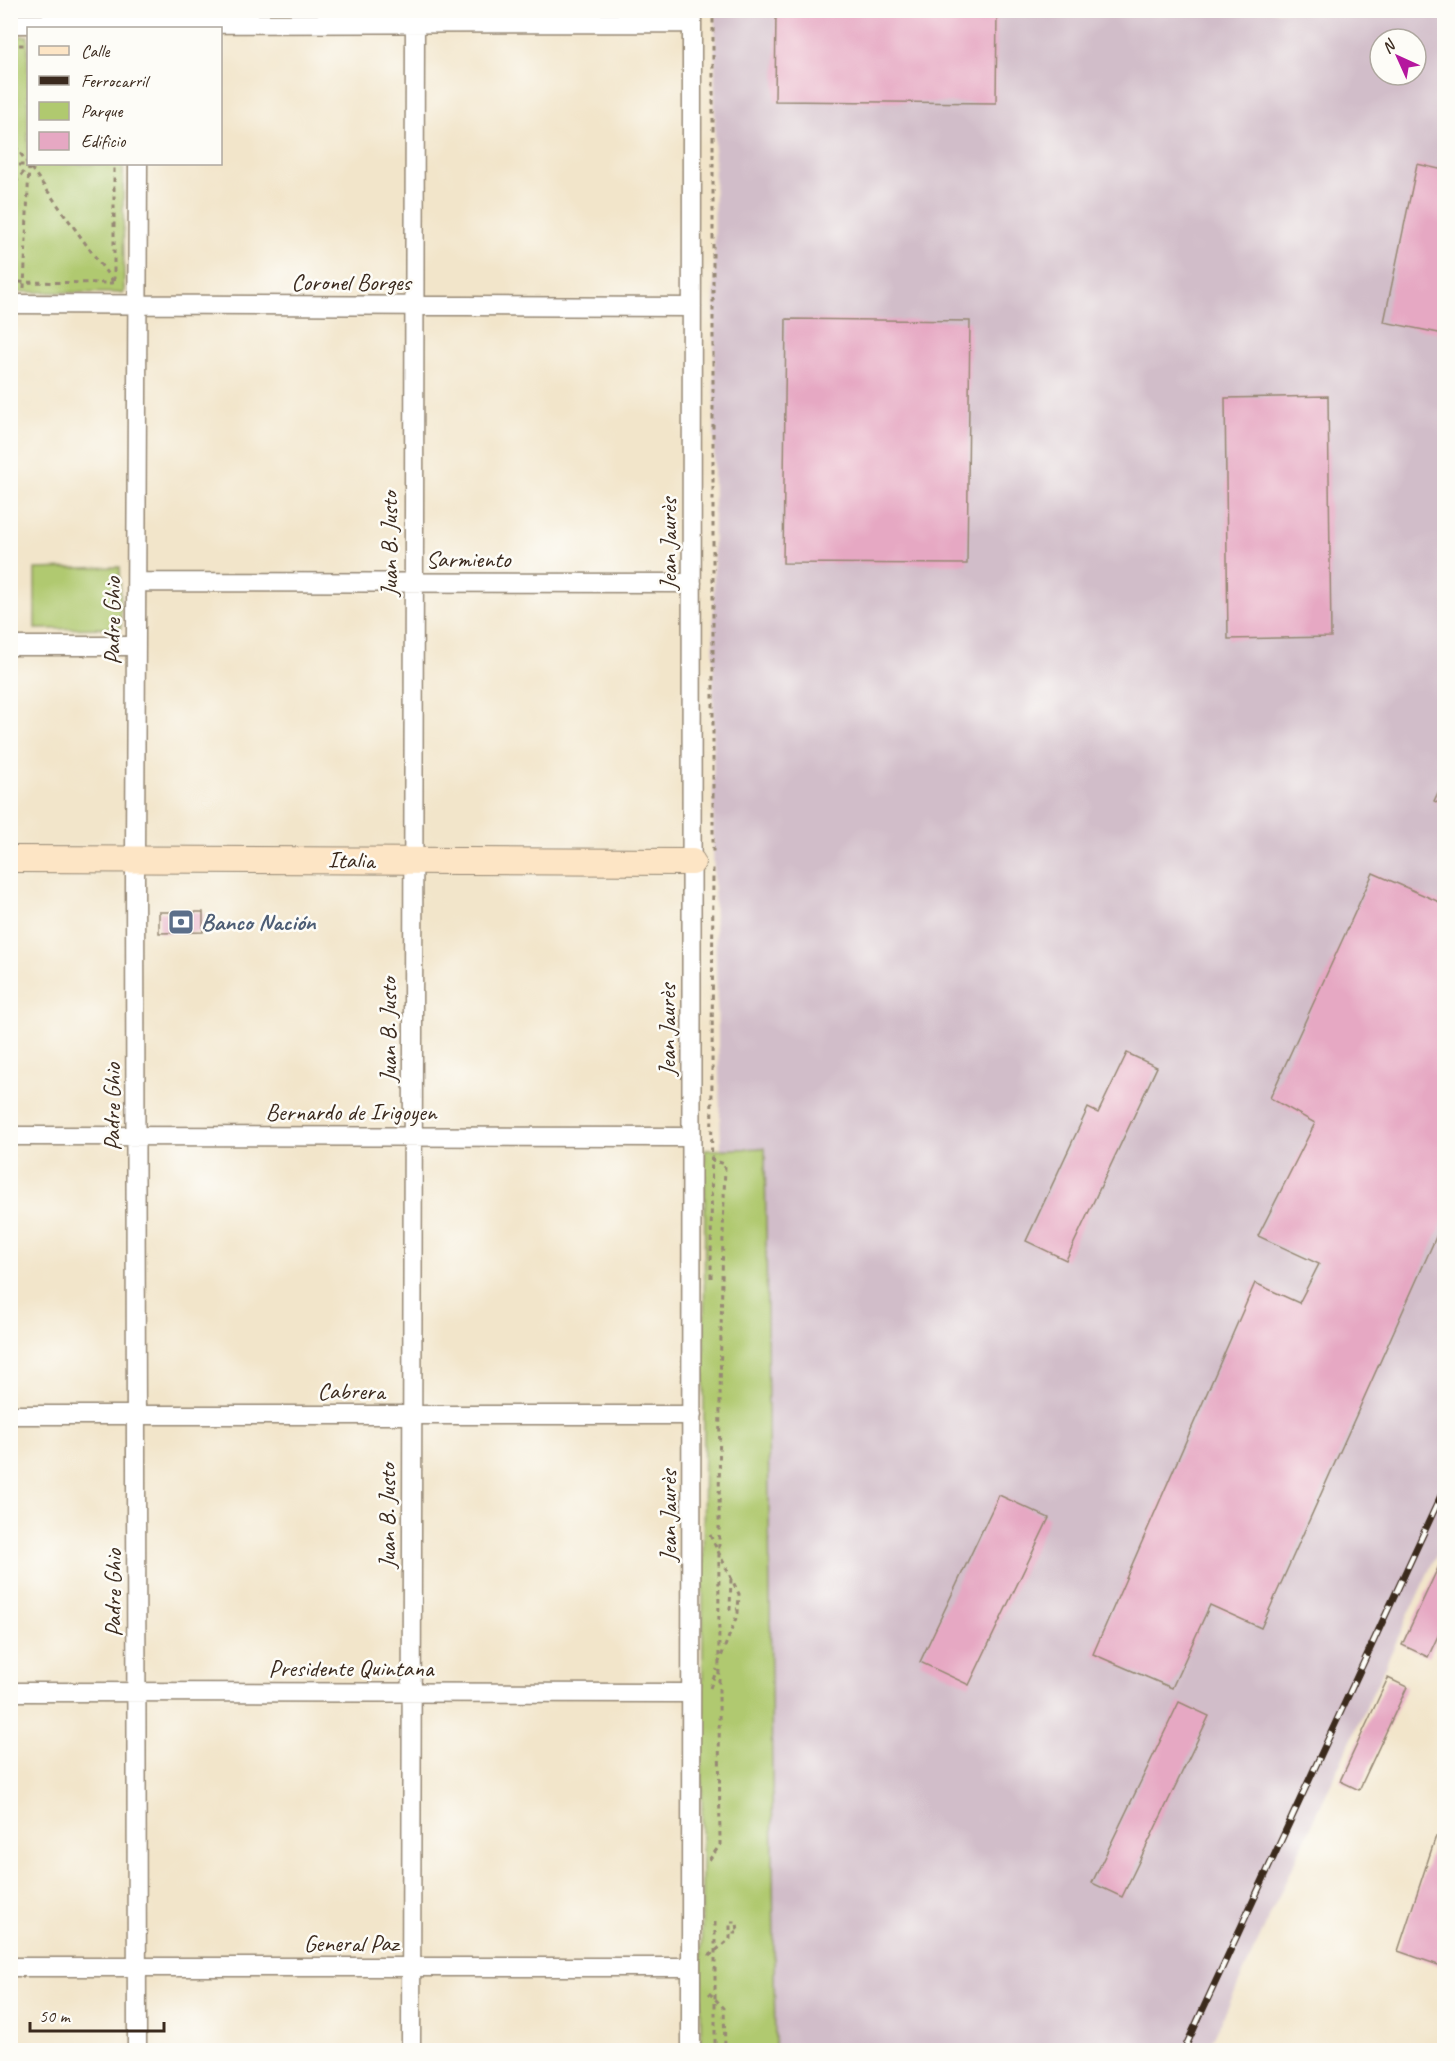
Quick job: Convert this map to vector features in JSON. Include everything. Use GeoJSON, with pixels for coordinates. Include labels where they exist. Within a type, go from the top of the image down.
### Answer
{"type":"FeatureCollection","features":[{"type":"Feature","properties":{"kind":"street"},"geometry":{"type":"LineString","coordinates":[[10,24],[415,17],[692,17]]}},
{"type":"Feature","properties":{"kind":"street","name":"Juan B. Justo"},"geometry":{"type":"LineString","coordinates":[[411,2050],[415,17]]}},
{"type":"Feature","properties":{"kind":"street","name":"Jean Jaurès"},"geometry":{"type":"LineString","coordinates":[[691,2050],[692,17]]}},
{"type":"Feature","properties":{"kind":"street","name":"Padre Ghio"},"geometry":{"type":"LineString","coordinates":[[137,2050],[135,859],[138,165]]}},
{"type":"Feature","properties":{"kind":"street","name":"Coronel Borges"},"geometry":{"type":"LineString","coordinates":[[17,298],[138,305],[692,307]]}},
{"type":"Feature","properties":{"kind":"street","name":"Sarmiento"},"geometry":{"type":"LineString","coordinates":[[136,582],[692,583]]}},
{"type":"Feature","properties":{"kind":"street"},"geometry":{"type":"LineString","coordinates":[[10,646],[136,646]]}},
{"type":"Feature","properties":{"kind":"street","name":"Italia"},"geometry":{"type":"LineString","coordinates":[[10,859],[692,862]]}},
{"type":"Feature","properties":{"kind":"street","name":"Bernardo de Irigoyen"},"geometry":{"type":"LineString","coordinates":[[10,1136],[412,1137],[692,1145]]}},
{"type":"Feature","properties":{"kind":"street","name":"Cabrera"},"geometry":{"type":"LineString","coordinates":[[10,1415],[692,1416]]}},
{"type":"Feature","properties":{"kind":"street","name":"Presidente Quintana"},"geometry":{"type":"LineString","coordinates":[[10,1692],[692,1693]]}},
{"type":"Feature","properties":{"kind":"street","name":"General Paz"},"geometry":{"type":"LineString","coordinates":[[10,1967],[692,1967]]}},
{"type":"Feature","properties":{"kind":"path"},"geometry":{"type":"LineString","coordinates":[[711,1289],[713,10]]}},
{"type":"Feature","properties":{"kind":"path"},"geometry":{"type":"LineString","coordinates":[[10,45],[27,45]]}},
{"type":"Feature","properties":{"kind":"path"},"geometry":{"type":"LineString","coordinates":[[10,139],[27,161]]}},
{"type":"Feature","properties":{"kind":"path"},"geometry":{"type":"LineString","coordinates":[[10,165],[27,164]]}},
{"type":"Feature","properties":{"kind":"path"},"geometry":{"type":"LineString","coordinates":[[10,190],[28,165]]}},
{"type":"Feature","properties":{"kind":"path"},"geometry":{"type":"LineString","coordinates":[[17,298],[24,282],[29,165]]}},
{"type":"Feature","properties":{"kind":"path"},"geometry":{"type":"LineString","coordinates":[[30,165],[114,283]]}},
{"type":"Feature","properties":{"kind":"path"},"geometry":{"type":"LineString","coordinates":[[114,165],[114,283]]}},
{"type":"Feature","properties":{"kind":"path"},"geometry":{"type":"LineString","coordinates":[[10,282],[114,283]]}},
{"type":"Feature","properties":{"kind":"path"},"geometry":{"type":"LineString","coordinates":[[692,1145],[712,1160],[725,1164],[720,1340],[718,1665],[720,1845],[708,1862],[708,1850]]}},
{"type":"Feature","properties":{"kind":"path"},"geometry":{"type":"LineString","coordinates":[[709,1677],[709,1689],[738,1609],[739,1594],[710,1535],[710,1547]]}},
{"type":"Feature","properties":{"kind":"path"},"geometry":{"type":"LineString","coordinates":[[731,1577],[730,1609],[738,1609]]}},
{"type":"Feature","properties":{"kind":"path"},"geometry":{"type":"LineString","coordinates":[[715,1922],[715,2050]]}},
{"type":"Feature","properties":{"kind":"path"},"geometry":{"type":"LineString","coordinates":[[708,1952],[708,1957],[730,1939],[730,1934]]}},
{"type":"Feature","properties":{"kind":"path"},"geometry":{"type":"LineString","coordinates":[[707,2004],[707,1992],[724,2008],[724,2050]]}},
{"type":"Feature","properties":{"kind":"shaded area"},"geometry":{"type":"Polygon","coordinates":[[[715,11],[1444,11],[1444,1538],[1208,2050],[775,2050],[765,1149],[721,1149],[713,847],[715,11]]]}},
{"type":"Feature","properties":{"kind":"green space"},"geometry":{"type":"Polygon","coordinates":[[[10,36],[27,36],[27,165],[123,165],[124,293],[11,292],[10,36]]]}},
{"type":"Feature","properties":{"kind":"green space"},"geometry":{"type":"Polygon","coordinates":[[[120,567],[121,628],[35,629],[35,569],[120,567]]]}},
{"type":"Feature","properties":{"kind":"green space"},"geometry":{"type":"Polygon","coordinates":[[[765,1148],[775,2050],[701,2050],[705,1150],[765,1148]]]}},
{"type":"Feature","properties":{"kind":"building"},"geometry":{"type":"Polygon","coordinates":[[[776,10],[997,10],[996,103],[775,101],[776,10]]]}},
{"type":"Feature","properties":{"kind":"building"},"geometry":{"type":"Polygon","coordinates":[[[1417,164],[1444,170],[1444,334],[1384,322],[1417,164]]]}},
{"type":"Feature","properties":{"kind":"building"},"geometry":{"type":"Polygon","coordinates":[[[786,319],[970,321],[967,564],[783,563],[786,319]]]}},
{"type":"Feature","properties":{"kind":"building"},"geometry":{"type":"Polygon","coordinates":[[[1328,396],[1331,637],[1228,639],[1225,398],[1328,396]]]}},
{"type":"Feature","properties":{"kind":"building"},"geometry":{"type":"Polygon","coordinates":[[[1444,780],[1444,806],[1434,801],[1444,780]]]}},
{"type":"Feature","properties":{"kind":"building"},"geometry":{"type":"Polygon","coordinates":[[[1373,873],[1444,904],[1444,1219],[1261,1628],[1210,1605],[1172,1688],[1093,1654],[1255,1283],[1299,1303],[1319,1264],[1258,1236],[1315,1123],[1270,1098],[1373,873]]]}},
{"type":"Feature","properties":{"kind":"building","name":"Banco Nación"},"geometry":{"type":"Polygon","coordinates":[[[159,912],[203,912],[203,932],[159,933],[159,912]]]}},
{"type":"Feature","properties":{"kind":"building"},"geometry":{"type":"Polygon","coordinates":[[[1127,1053],[1157,1067],[1066,1260],[1026,1241],[1088,1108],[1098,1113],[1127,1053]]]}},
{"type":"Feature","properties":{"kind":"building"},"geometry":{"type":"Polygon","coordinates":[[[999,1495],[1049,1518],[969,1685],[920,1662],[999,1495]]]}},
{"type":"Feature","properties":{"kind":"building"},"geometry":{"type":"Polygon","coordinates":[[[1444,1555],[1444,1623],[1428,1657],[1402,1645],[1444,1555]]]}},
{"type":"Feature","properties":{"kind":"building"},"geometry":{"type":"Polygon","coordinates":[[[1388,1678],[1407,1687],[1359,1790],[1340,1781],[1388,1678]]]}},
{"type":"Feature","properties":{"kind":"building"},"geometry":{"type":"Polygon","coordinates":[[[1179,1702],[1209,1716],[1122,1897],[1092,1883],[1179,1702]]]}},
{"type":"Feature","properties":{"kind":"building"},"geometry":{"type":"Polygon","coordinates":[[[1436,1836],[1444,1838],[1444,1967],[1398,1951],[1436,1836]]]}},
{"type":"Feature","properties":{"kind":"railway"},"geometry":{"type":"LineString","coordinates":[[1184,2050],[1444,1489]]}},
{"type":"Feature","properties":{"kind":"place","name":"Banco Nación"},"geometry":{"type":"Point","coordinates":[181,922]}}]}
